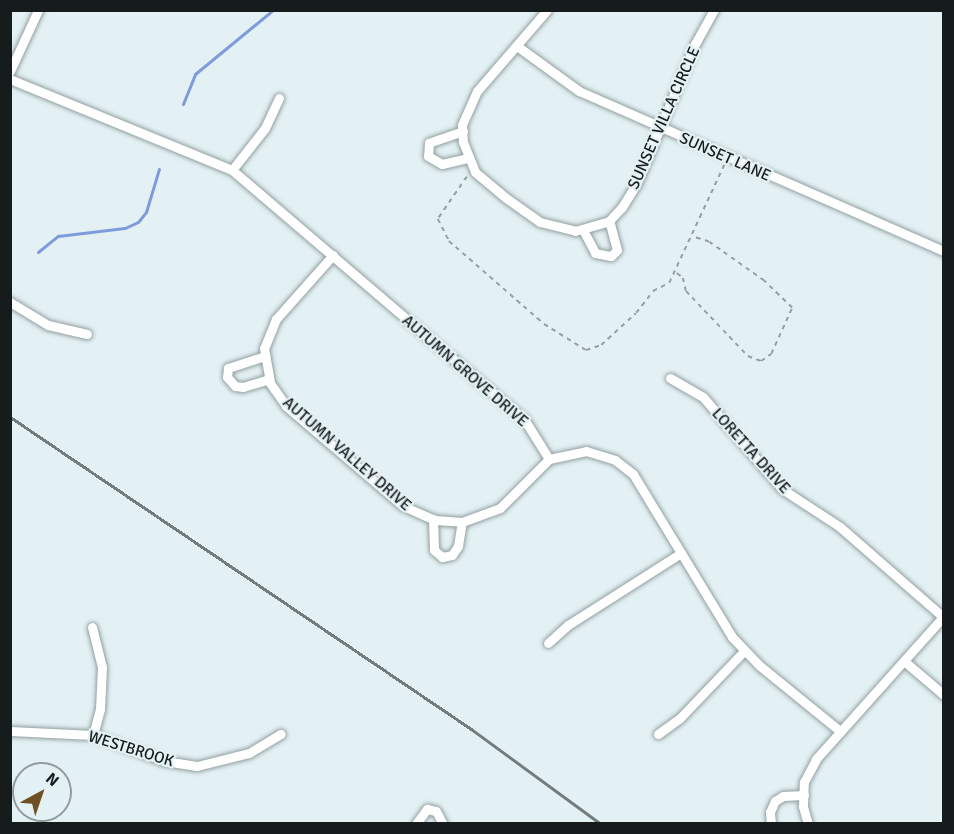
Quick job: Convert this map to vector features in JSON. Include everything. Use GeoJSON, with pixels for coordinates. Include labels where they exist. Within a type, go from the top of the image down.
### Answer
{"type":"FeatureCollection","features":[{"type":"Feature","properties":{"kind":"street"},"geometry":{"type":"LineString","coordinates":[[10,71],[38,10]]}},
{"type":"Feature","properties":{"kind":"street","name":"SUNSET VILLA CIRCLE"},"geometry":{"type":"LineString","coordinates":[[547,10],[477,91],[468,106],[463,130],[469,158],[474,169],[540,222],[564,230],[583,230],[609,220],[622,207],[636,185],[695,45],[714,10]]}},
{"type":"Feature","properties":{"kind":"street","name":"SUNSET LANE"},"geometry":{"type":"LineString","coordinates":[[517,46],[579,92],[944,251]]}},
{"type":"Feature","properties":{"kind":"street","name":"AUTUMN GROVE DRIVE"},"geometry":{"type":"LineString","coordinates":[[10,79],[232,170],[524,419],[549,459]]}},
{"type":"Feature","properties":{"kind":"street"},"geometry":{"type":"LineString","coordinates":[[232,170],[265,128],[279,98]]}},
{"type":"Feature","properties":{"kind":"street"},"geometry":{"type":"LineString","coordinates":[[463,130],[429,143],[428,156],[442,164],[469,158]]}},
{"type":"Feature","properties":{"kind":"street"},"geometry":{"type":"LineString","coordinates":[[583,230],[595,253],[611,256],[617,249],[609,220]]}},
{"type":"Feature","properties":{"kind":"street","name":"AUTUMN VALLEY DRIVE"},"geometry":{"type":"LineString","coordinates":[[333,255],[276,319],[265,356],[268,379],[286,406],[403,506],[433,519],[462,522],[500,508],[549,459]]}},
{"type":"Feature","properties":{"kind":"street"},"geometry":{"type":"LineString","coordinates":[[10,302],[48,325],[87,334]]}},
{"type":"Feature","properties":{"kind":"street"},"geometry":{"type":"LineString","coordinates":[[265,356],[228,368],[227,377],[235,386],[243,387],[268,379]]}},
{"type":"Feature","properties":{"kind":"street","name":"LORETTA DRIVE"},"geometry":{"type":"LineString","coordinates":[[670,378],[703,397],[782,489],[840,527],[943,616]]}},
{"type":"Feature","properties":{"kind":"street"},"geometry":{"type":"LineString","coordinates":[[549,459],[586,452],[615,460],[633,474],[744,651],[840,730]]}},
{"type":"Feature","properties":{"kind":"street"},"geometry":{"type":"LineString","coordinates":[[433,519],[434,550],[442,557],[452,555],[458,546],[462,522]]}},
{"type":"Feature","properties":{"kind":"street"},"geometry":{"type":"LineString","coordinates":[[548,644],[568,625],[681,553]]}},
{"type":"Feature","properties":{"kind":"street"},"geometry":{"type":"LineString","coordinates":[[808,824],[804,782],[816,759],[943,616]]}},
{"type":"Feature","properties":{"kind":"street"},"geometry":{"type":"LineString","coordinates":[[92,627],[102,667],[100,709],[93,735]]}},
{"type":"Feature","properties":{"kind":"street"},"geometry":{"type":"LineString","coordinates":[[658,734],[680,718],[744,651]]}},
{"type":"Feature","properties":{"kind":"street"},"geometry":{"type":"LineString","coordinates":[[904,661],[944,695]]}},
{"type":"Feature","properties":{"kind":"street","name":"WESTBROOK"},"geometry":{"type":"LineString","coordinates":[[10,730],[93,735],[165,760],[197,766],[249,753],[281,734]]}},
{"type":"Feature","properties":{"kind":"street"},"geometry":{"type":"LineString","coordinates":[[771,824],[770,812],[775,801],[783,796],[804,795]]}},
{"type":"Feature","properties":{"kind":"street"},"geometry":{"type":"LineString","coordinates":[[416,824],[427,809],[436,811],[443,824]]}},
{"type":"Feature","properties":{"kind":"path"},"geometry":{"type":"LineString","coordinates":[[474,169],[438,219],[444,233],[456,250],[579,348],[593,350],[636,314],[653,291],[669,283],[727,158]]}},
{"type":"Feature","properties":{"kind":"path"},"geometry":{"type":"LineString","coordinates":[[676,272],[683,278],[686,291],[748,356],[761,361],[771,354],[792,308],[756,275],[709,242],[692,237]]}},
{"type":"Feature","properties":{"kind":"waterway"},"geometry":{"type":"LineString","coordinates":[[183,104],[195,74],[273,10]]}},
{"type":"Feature","properties":{"kind":"waterway"},"geometry":{"type":"LineString","coordinates":[[38,252],[58,236],[125,228],[138,222],[146,212],[159,169]]}},
{"type":"Feature","properties":{"kind":"railway"},"geometry":{"type":"LineString","coordinates":[[10,417],[471,729],[601,824]]}}]}
